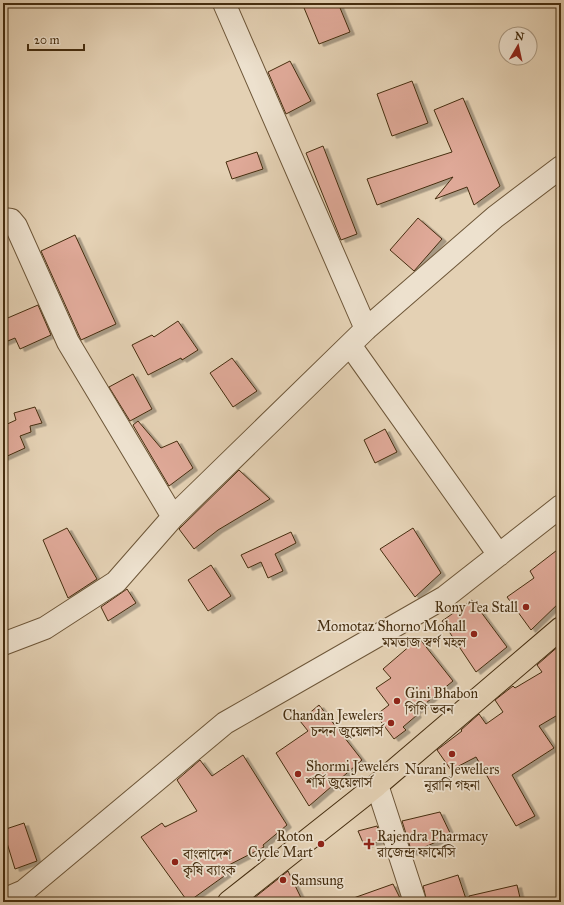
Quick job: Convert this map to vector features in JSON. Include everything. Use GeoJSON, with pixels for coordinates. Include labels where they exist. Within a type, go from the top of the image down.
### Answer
{"type":"FeatureCollection","features":[{"type":"Feature","properties":{"kind":"highway"},"geometry":{"type":"LineString","coordinates":[[228,902],[377,785],[561,628]]}},
{"type":"Feature","properties":{"kind":"street"},"geometry":{"type":"LineString","coordinates":[[224,3],[366,329]]}},
{"type":"Feature","properties":{"kind":"street"},"geometry":{"type":"LineString","coordinates":[[3,644],[45,628],[116,582],[173,517],[366,329],[494,217],[561,167]]}},
{"type":"Feature","properties":{"kind":"street"},"geometry":{"type":"LineString","coordinates":[[3,219],[11,220],[16,226],[68,342],[173,517]]}},
{"type":"Feature","properties":{"kind":"street"},"geometry":{"type":"LineString","coordinates":[[350,345],[499,555]]}},
{"type":"Feature","properties":{"kind":"street"},"geometry":{"type":"LineString","coordinates":[[3,900],[24,891],[225,723],[445,596],[561,506]]}},
{"type":"Feature","properties":{"kind":"street"},"geometry":{"type":"LineString","coordinates":[[377,785],[415,902]]}},
{"type":"Feature","properties":{"kind":"building"},"geometry":{"type":"Polygon","coordinates":[[[302,3],[338,3],[350,32],[319,44],[302,3]]]}},
{"type":"Feature","properties":{"kind":"building"},"geometry":{"type":"Polygon","coordinates":[[[290,61],[311,101],[286,114],[268,72],[290,61]]]}},
{"type":"Feature","properties":{"kind":"building"},"geometry":{"type":"Polygon","coordinates":[[[412,81],[428,123],[392,136],[377,94],[412,81]]]}},
{"type":"Feature","properties":{"kind":"building"},"geometry":{"type":"Polygon","coordinates":[[[463,98],[500,186],[474,205],[467,187],[435,199],[453,177],[377,205],[367,179],[452,152],[434,110],[463,98]]]}},
{"type":"Feature","properties":{"kind":"building"},"geometry":{"type":"Polygon","coordinates":[[[323,146],[357,234],[341,240],[306,153],[323,146]]]}},
{"type":"Feature","properties":{"kind":"building"},"geometry":{"type":"Polygon","coordinates":[[[257,152],[263,169],[232,179],[226,162],[257,152]]]}},
{"type":"Feature","properties":{"kind":"building"},"geometry":{"type":"Polygon","coordinates":[[[418,218],[442,239],[414,271],[390,250],[418,218]]]}},
{"type":"Feature","properties":{"kind":"building"},"geometry":{"type":"Polygon","coordinates":[[[75,235],[116,324],[81,340],[41,251],[75,235]]]}},
{"type":"Feature","properties":{"kind":"building"},"geometry":{"type":"Polygon","coordinates":[[[38,305],[51,335],[20,349],[15,338],[3,343],[3,320],[38,305]]]}},
{"type":"Feature","properties":{"kind":"building"},"geometry":{"type":"Polygon","coordinates":[[[178,321],[198,350],[182,360],[181,358],[148,375],[132,345],[152,335],[154,337],[178,321]]]}},
{"type":"Feature","properties":{"kind":"building"},"geometry":{"type":"Polygon","coordinates":[[[232,358],[257,391],[233,407],[210,373],[232,358]]]}},
{"type":"Feature","properties":{"kind":"building"},"geometry":{"type":"Polygon","coordinates":[[[133,374],[152,409],[130,421],[109,387],[133,374]]]}},
{"type":"Feature","properties":{"kind":"building"},"geometry":{"type":"Polygon","coordinates":[[[35,407],[42,423],[30,426],[31,432],[20,436],[25,448],[3,458],[3,426],[16,420],[14,413],[35,407]]]}},
{"type":"Feature","properties":{"kind":"building"},"geometry":{"type":"Polygon","coordinates":[[[138,421],[161,448],[177,441],[193,468],[169,486],[133,425],[138,421]]]}},
{"type":"Feature","properties":{"kind":"building"},"geometry":{"type":"Polygon","coordinates":[[[385,429],[397,452],[375,463],[364,440],[385,429]]]}},
{"type":"Feature","properties":{"kind":"building"},"geometry":{"type":"Polygon","coordinates":[[[239,470],[270,499],[218,530],[194,549],[179,529],[239,470]]]}},
{"type":"Feature","properties":{"kind":"building"},"geometry":{"type":"Polygon","coordinates":[[[67,528],[97,579],[68,598],[43,540],[67,528]]]}},
{"type":"Feature","properties":{"kind":"building"},"geometry":{"type":"Polygon","coordinates":[[[413,528],[441,573],[415,597],[380,549],[413,528]]]}},
{"type":"Feature","properties":{"kind":"building"},"geometry":{"type":"Polygon","coordinates":[[[291,532],[296,543],[275,554],[283,571],[268,578],[261,562],[248,568],[241,555],[291,532]]]}},
{"type":"Feature","properties":{"kind":"building"},"geometry":{"type":"Polygon","coordinates":[[[561,547],[561,601],[531,630],[507,597],[534,578],[530,571],[561,547]]]}},
{"type":"Feature","properties":{"kind":"building"},"geometry":{"type":"Polygon","coordinates":[[[211,565],[231,596],[208,611],[188,580],[211,565]]]}},
{"type":"Feature","properties":{"kind":"building"},"geometry":{"type":"Polygon","coordinates":[[[127,589],[136,603],[108,621],[101,607],[127,589]]]}},
{"type":"Feature","properties":{"kind":"building","name":"Momotaz Shorno Mohall মমতাজ স্বর্ণ মহল"},"geometry":{"type":"Polygon","coordinates":[[[472,600],[507,647],[476,672],[442,621],[472,600]]]}},
{"type":"Feature","properties":{"kind":"building"},"geometry":{"type":"Polygon","coordinates":[[[419,638],[453,681],[415,712],[417,715],[403,727],[406,730],[394,739],[376,715],[389,705],[376,688],[391,678],[383,669],[419,638]]]}},
{"type":"Feature","properties":{"kind":"building"},"geometry":{"type":"Polygon","coordinates":[[[561,644],[561,713],[539,726],[554,748],[512,775],[535,816],[516,826],[476,757],[451,770],[437,750],[462,731],[461,730],[479,714],[486,724],[503,712],[495,700],[513,686],[515,688],[542,672],[537,665],[561,644]]]}},
{"type":"Feature","properties":{"kind":"building"},"geometry":{"type":"Polygon","coordinates":[[[319,705],[362,760],[309,806],[276,753],[308,731],[300,721],[319,705]]]}},
{"type":"Feature","properties":{"kind":"building"},"geometry":{"type":"Polygon","coordinates":[[[243,755],[287,825],[263,845],[264,847],[223,868],[227,874],[188,902],[141,837],[162,823],[165,827],[197,811],[177,780],[200,760],[212,776],[243,755]]]}},
{"type":"Feature","properties":{"kind":"building"},"geometry":{"type":"Polygon","coordinates":[[[440,812],[451,835],[412,853],[402,821],[440,812]]]}},
{"type":"Feature","properties":{"kind":"building"},"geometry":{"type":"Polygon","coordinates":[[[24,823],[37,861],[15,869],[3,830],[24,823]]]}},
{"type":"Feature","properties":{"kind":"building"},"geometry":{"type":"Polygon","coordinates":[[[377,826],[382,841],[364,845],[358,831],[377,826]]]}},
{"type":"Feature","properties":{"kind":"building"},"geometry":{"type":"Polygon","coordinates":[[[288,871],[303,902],[249,902],[288,871]]]}},
{"type":"Feature","properties":{"kind":"building"},"geometry":{"type":"Polygon","coordinates":[[[458,875],[467,902],[427,902],[423,886],[458,875]]]}},
{"type":"Feature","properties":{"kind":"building"},"geometry":{"type":"Polygon","coordinates":[[[393,884],[402,902],[349,902],[348,900],[393,884]]]}},
{"type":"Feature","properties":{"kind":"building"},"geometry":{"type":"Polygon","coordinates":[[[517,885],[521,902],[470,902],[469,896],[517,885]]]}},
{"type":"Feature","properties":{"kind":"place","name":"Rony Tea Stall"},"geometry":{"type":"Point","coordinates":[526,607]}},
{"type":"Feature","properties":{"kind":"place","name":"Momotaz Shorno Mohall মমতাজ স্বর্ণ মহল"},"geometry":{"type":"Point","coordinates":[474,634]}},
{"type":"Feature","properties":{"kind":"place","name":"Gini Bhabon গিণি ভবন"},"geometry":{"type":"Point","coordinates":[397,701]}},
{"type":"Feature","properties":{"kind":"place","name":"Chandan Jewelers চন্দন জুয়েলার্স"},"geometry":{"type":"Point","coordinates":[391,723]}},
{"type":"Feature","properties":{"kind":"place","name":"Nurani Jewellers নূরানি গহনা"},"geometry":{"type":"Point","coordinates":[452,754]}},
{"type":"Feature","properties":{"kind":"place","name":"Shormi Jewelers শর্মি জুয়েলার্স"},"geometry":{"type":"Point","coordinates":[298,774]}},
{"type":"Feature","properties":{"kind":"place","name":"Roton Cycle Mart"},"geometry":{"type":"Point","coordinates":[321,844]}},
{"type":"Feature","properties":{"kind":"place","name":"Rajendra Pharmacy রাজেন্দ্র ফার্মেসি"},"geometry":{"type":"Point","coordinates":[369,844]}},
{"type":"Feature","properties":{"kind":"place","name":"বাংলাদেশ কৃষি ব্যাংক"},"geometry":{"type":"Point","coordinates":[175,862]}},
{"type":"Feature","properties":{"kind":"place","name":"Samsung"},"geometry":{"type":"Point","coordinates":[283,880]}}]}
